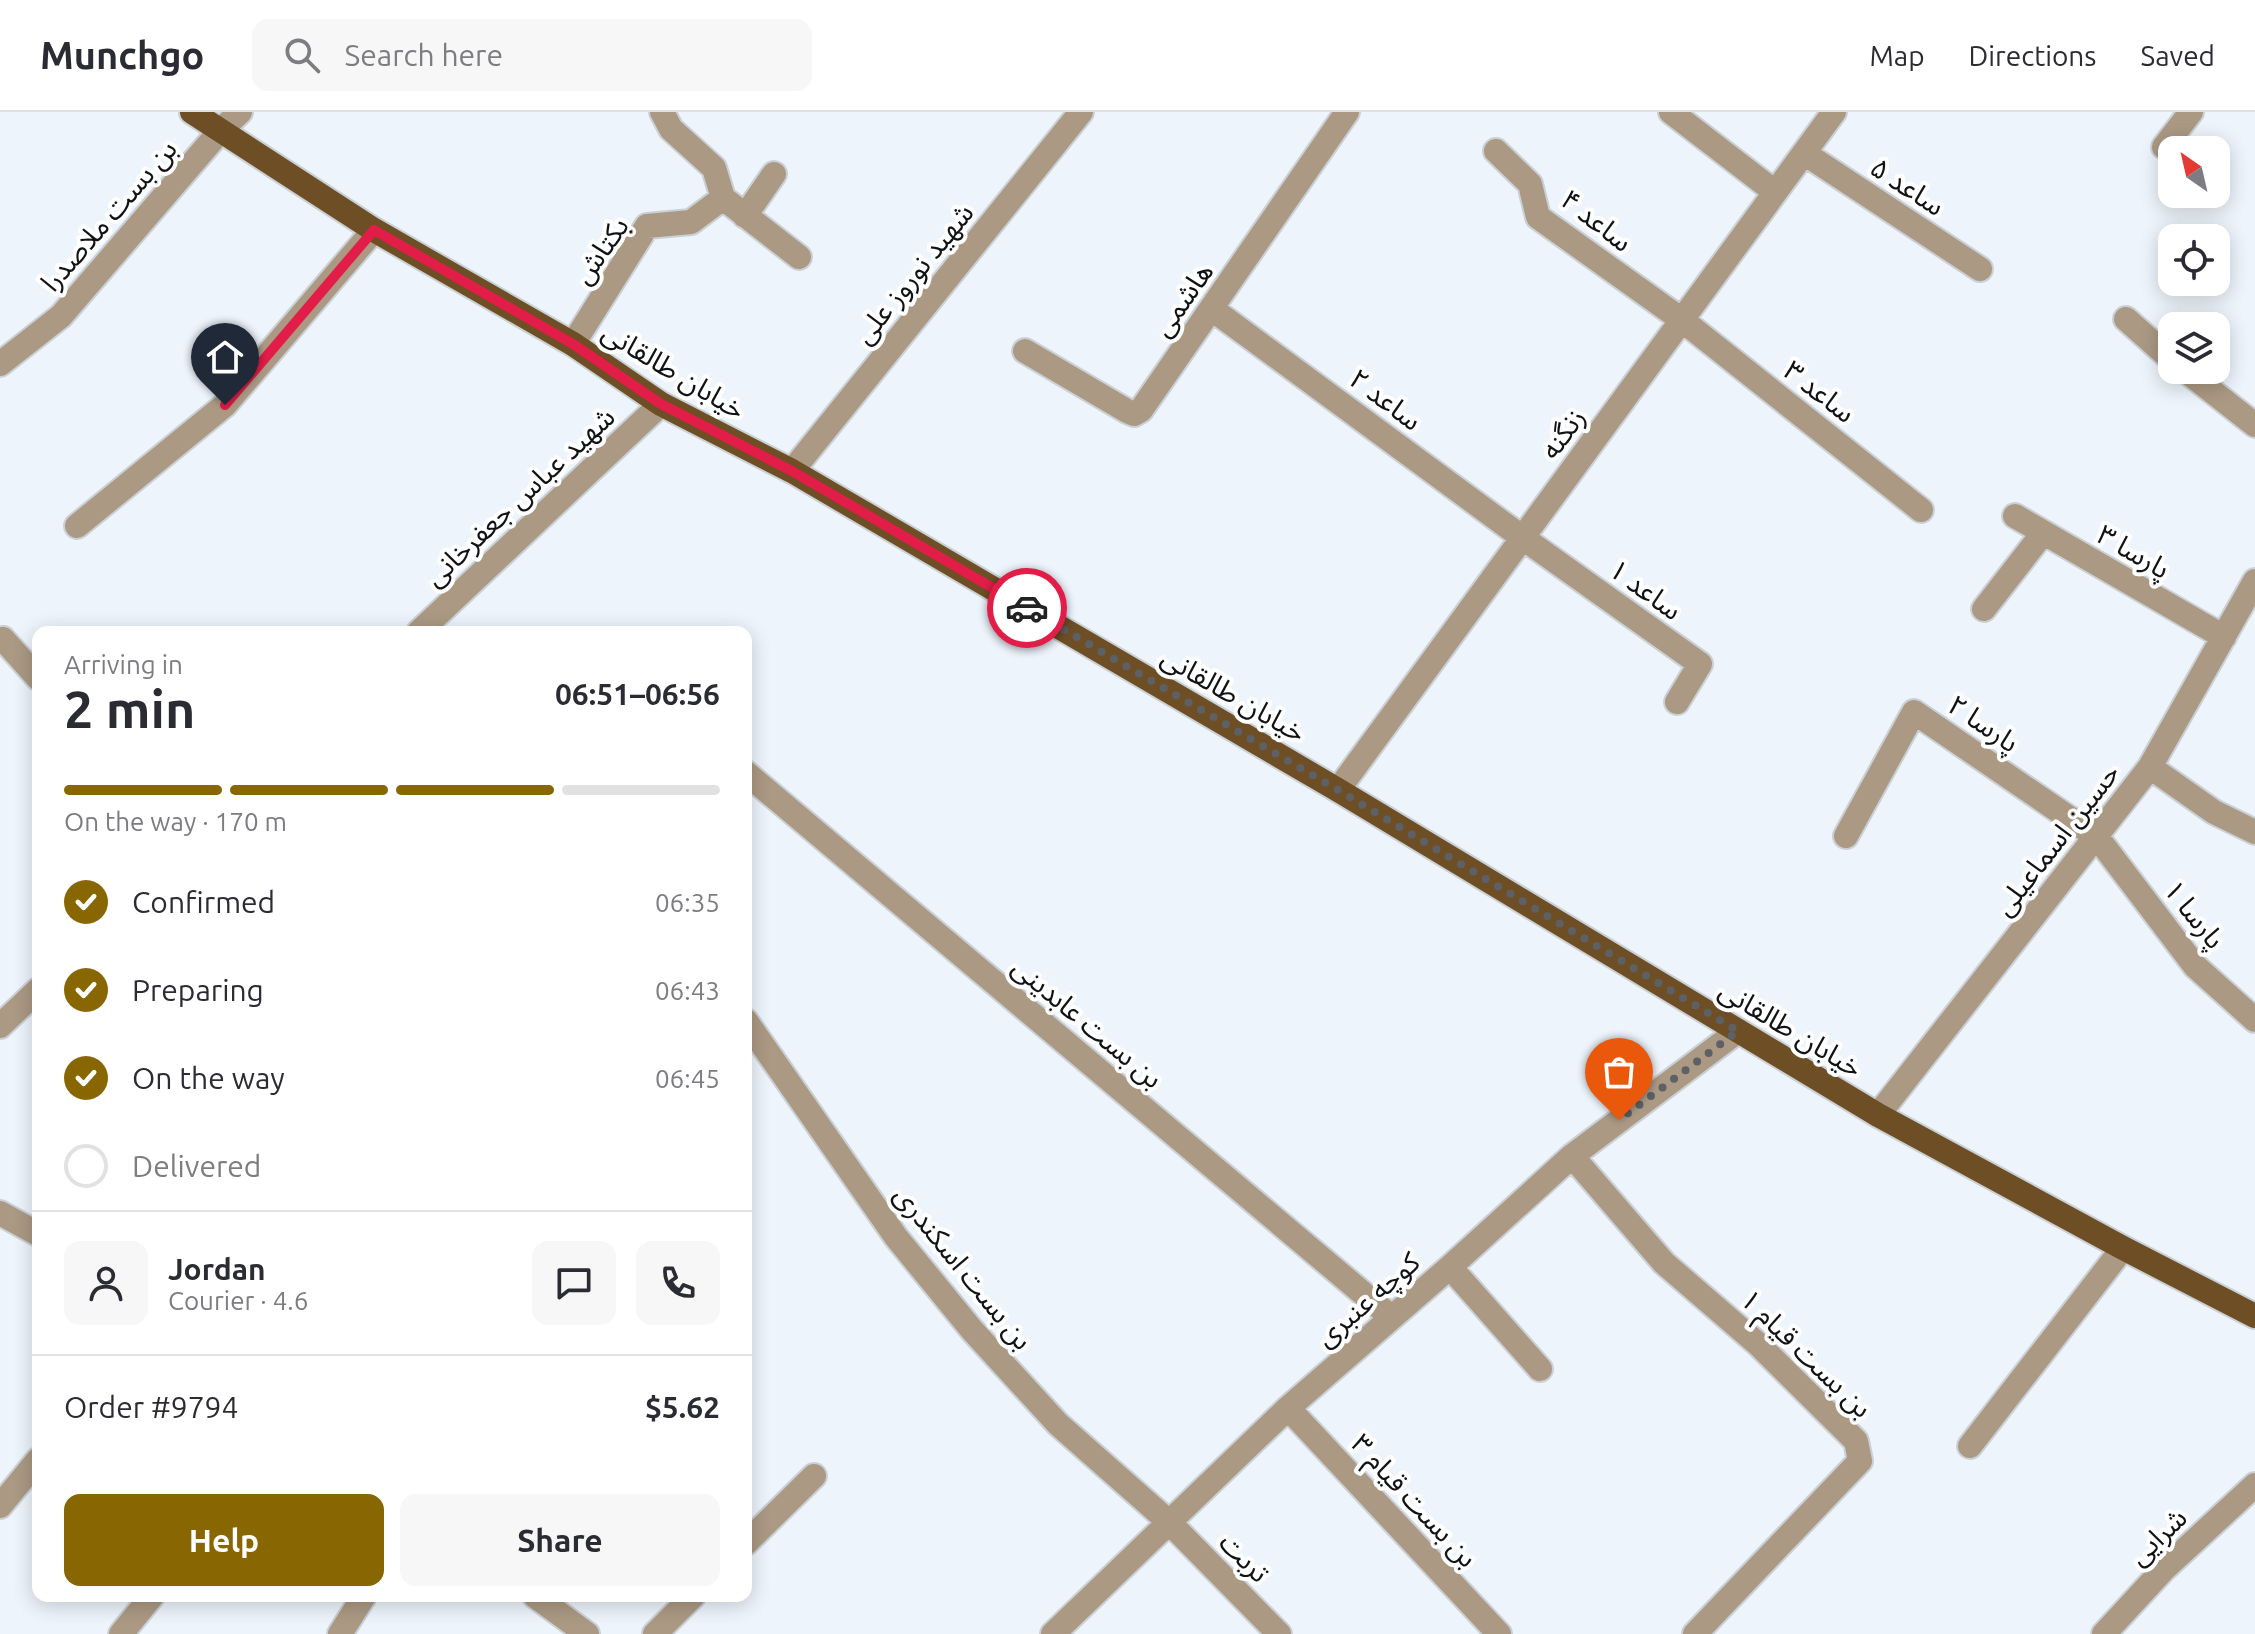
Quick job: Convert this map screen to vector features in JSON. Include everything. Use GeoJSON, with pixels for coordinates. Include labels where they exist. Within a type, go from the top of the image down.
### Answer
{"type":"FeatureCollection","features":[{"type":"Feature","properties":{"kind":"main road","name":"خیابان طالقانی"},"geometry":{"type":"LineString","coordinates":[[192,112],[374,230],[573,344],[661,404],[792,471],[1338,790],[1878,1115],[2255,1316]]}},
{"type":"Feature","properties":{"kind":"street","name":"بن بست ملاصدرا"},"geometry":{"type":"LineString","coordinates":[[0,364],[61,316],[221,130],[240,112]]}},
{"type":"Feature","properties":{"kind":"street"},"geometry":{"type":"LineString","coordinates":[[662,112],[671,129],[714,168],[723,198],[799,257]]}},
{"type":"Feature","properties":{"kind":"street","name":"شهید نوروز علی"},"geometry":{"type":"LineString","coordinates":[[792,471],[1081,112]]}},
{"type":"Feature","properties":{"kind":"street","name":"هاشمی"},"geometry":{"type":"LineString","coordinates":[[1025,351],[1134,414],[1141,410],[1347,112]]}},
{"type":"Feature","properties":{"kind":"street"},"geometry":{"type":"LineString","coordinates":[[1671,112],[1775,192]]}},
{"type":"Feature","properties":{"kind":"street","name":"زنگنه"},"geometry":{"type":"LineString","coordinates":[[1338,790],[1834,112]]}},
{"type":"Feature","properties":{"kind":"street"},"geometry":{"type":"LineString","coordinates":[[2172,136],[2191,112]]}},
{"type":"Feature","properties":{"kind":"street","name":"ساعد ۴"},"geometry":{"type":"LineString","coordinates":[[1496,151],[1530,184],[1538,217],[1682,320]]}},
{"type":"Feature","properties":{"kind":"street","name":"ساعد ۵"},"geometry":{"type":"LineString","coordinates":[[1804,153],[1980,269]]}},
{"type":"Feature","properties":{"kind":"street"},"geometry":{"type":"LineString","coordinates":[[745,216],[774,174]]}},
{"type":"Feature","properties":{"kind":"street","name":"بکتاش"},"geometry":{"type":"LineString","coordinates":[[573,344],[647,226],[691,222],[723,198]]}},
{"type":"Feature","properties":{"kind":"street"},"geometry":{"type":"LineString","coordinates":[[77,526],[225,405],[374,230]]}},
{"type":"Feature","properties":{"kind":"street","name":"ساعد ۲"},"geometry":{"type":"LineString","coordinates":[[1212,309],[1523,538]]}},
{"type":"Feature","properties":{"kind":"street"},"geometry":{"type":"LineString","coordinates":[[2126,319],[2158,348]]}},
{"type":"Feature","properties":{"kind":"street","name":"ساعد ۳"},"geometry":{"type":"LineString","coordinates":[[1682,320],[1921,510]]}},
{"type":"Feature","properties":{"kind":"street"},"geometry":{"type":"LineString","coordinates":[[2203,384],[2255,425]]}},
{"type":"Feature","properties":{"kind":"street","name":"شهید عباس جعفرخانی"},"geometry":{"type":"LineString","coordinates":[[425,626],[661,404]]}},
{"type":"Feature","properties":{"kind":"street","name":"پارسا ۳"},"geometry":{"type":"LineString","coordinates":[[2015,516],[2224,637]]}},
{"type":"Feature","properties":{"kind":"street"},"geometry":{"type":"LineString","coordinates":[[1984,609],[2043,533]]}},
{"type":"Feature","properties":{"kind":"street","name":"ساعد ۱"},"geometry":{"type":"LineString","coordinates":[[1523,538],[1700,664],[1677,702]]}},
{"type":"Feature","properties":{"kind":"street","name":"حسین اسماعیلی"},"geometry":{"type":"LineString","coordinates":[[1878,1115],[2150,767],[2255,581]]}},
{"type":"Feature","properties":{"kind":"street"},"geometry":{"type":"LineString","coordinates":[[0,641],[3,639],[32,671]]}},
{"type":"Feature","properties":{"kind":"street","name":"پارسا ۲"},"geometry":{"type":"LineString","coordinates":[[1846,836],[1914,712],[2097,837]]}},
{"type":"Feature","properties":{"kind":"street"},"geometry":{"type":"LineString","coordinates":[[2150,767],[2214,812],[2255,832]]}},
{"type":"Feature","properties":{"kind":"street","name":"بن بست عابدینی"},"geometry":{"type":"LineString","coordinates":[[752,778],[1391,1317]]}},
{"type":"Feature","properties":{"kind":"street","name":"پارسا ۱"},"geometry":{"type":"LineString","coordinates":[[2097,837],[2195,966],[2255,1020]]}},
{"type":"Feature","properties":{"kind":"street"},"geometry":{"type":"LineString","coordinates":[[0,1026],[32,996]]}},
{"type":"Feature","properties":{"kind":"street","name":"بن بست اسکندری"},"geometry":{"type":"LineString","coordinates":[[752,1030],[896,1237],[972,1330],[1058,1424],[1169,1522]]}},
{"type":"Feature","properties":{"kind":"street","name":"کوچه عنبری"},"geometry":{"type":"LineString","coordinates":[[1053,1634],[1288,1408],[1572,1156],[1738,1031]]}},
{"type":"Feature","properties":{"kind":"street","name":"بن بست قیام ۱"},"geometry":{"type":"LineString","coordinates":[[1572,1156],[1664,1263],[1759,1345],[1856,1441],[1860,1461],[1695,1634]]}},
{"type":"Feature","properties":{"kind":"street"},"geometry":{"type":"LineString","coordinates":[[0,1213],[32,1231]]}},
{"type":"Feature","properties":{"kind":"street"},"geometry":{"type":"LineString","coordinates":[[1970,1446],[2123,1248]]}},
{"type":"Feature","properties":{"kind":"street"},"geometry":{"type":"LineString","coordinates":[[1450,1267],[1540,1369]]}},
{"type":"Feature","properties":{"kind":"street","name":"بن بست قیام ۳"},"geometry":{"type":"LineString","coordinates":[[1288,1408],[1499,1634]]}},
{"type":"Feature","properties":{"kind":"street"},"geometry":{"type":"LineString","coordinates":[[0,1506],[32,1467]]}},
{"type":"Feature","properties":{"kind":"street"},"geometry":{"type":"LineString","coordinates":[[752,1537],[814,1476]]}},
{"type":"Feature","properties":{"kind":"street","name":"شرایی"},"geometry":{"type":"LineString","coordinates":[[2104,1634],[2163,1570],[2255,1485]]}},
{"type":"Feature","properties":{"kind":"street","name":"تربت"},"geometry":{"type":"LineString","coordinates":[[1169,1522],[1279,1634]]}},
{"type":"Feature","properties":{"kind":"street"},"geometry":{"type":"LineString","coordinates":[[121,1634],[147,1602]]}},
{"type":"Feature","properties":{"kind":"street"},"geometry":{"type":"LineString","coordinates":[[340,1634],[360,1602]]}},
{"type":"Feature","properties":{"kind":"street"},"geometry":{"type":"LineString","coordinates":[[543,1602],[587,1634]]}},
{"type":"Feature","properties":{"kind":"street"},"geometry":{"type":"LineString","coordinates":[[655,1634],[687,1602]]}},
{"type":"Feature","properties":{"kind":"way so far"},"geometry":{"type":"LineString","coordinates":[[1027,608],[1338,790],[1738,1031],[1619,1120]]}},
{"type":"Feature","properties":{"kind":"route"},"geometry":{"type":"LineString","coordinates":[[225,405],[374,230],[573,344],[661,404],[792,471],[1027,608]]}}]}
